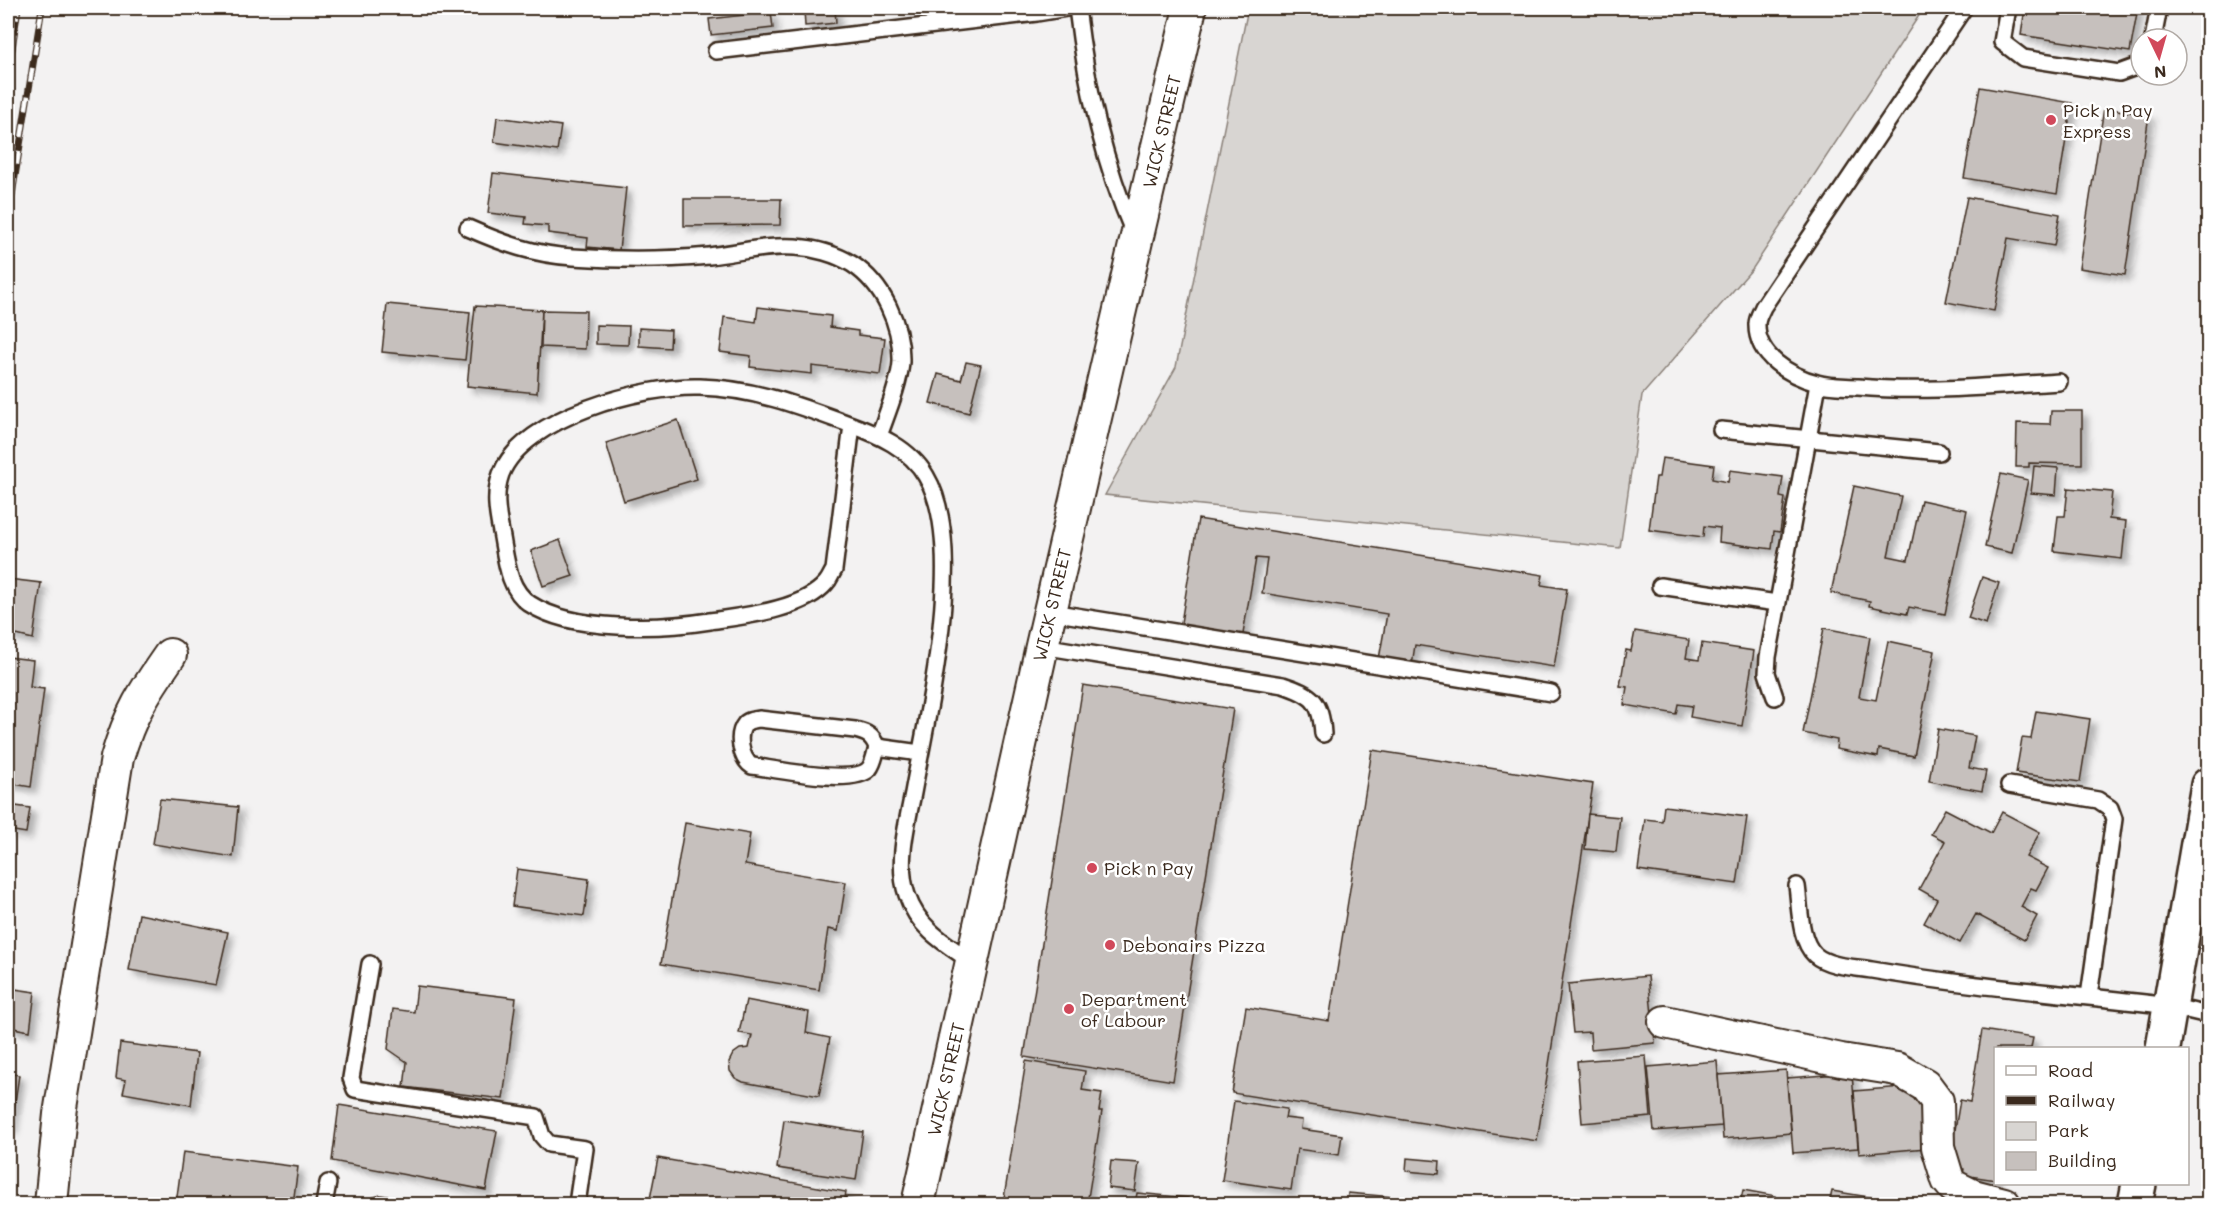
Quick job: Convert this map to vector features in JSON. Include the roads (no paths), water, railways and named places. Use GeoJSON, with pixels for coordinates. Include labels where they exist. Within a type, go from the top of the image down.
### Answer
{"type":"FeatureCollection","features":[{"type":"Feature","properties":{"kind":"street","name":"WICK STREET"},"geometry":{"type":"LineString","coordinates":[[918,1204],[1042,646],[1190,8]]}},
{"type":"Feature","properties":{"kind":"street"},"geometry":{"type":"LineString","coordinates":[[51,1204],[60,1114],[117,758],[127,726],[142,696],[170,655]]}},
{"type":"Feature","properties":{"kind":"street"},"geometry":{"type":"LineString","coordinates":[[2163,1047],[2208,785]]}},
{"type":"Feature","properties":{"kind":"street"},"geometry":{"type":"LineString","coordinates":[[1665,1022],[1841,1060],[1898,1069],[1925,1085],[1937,1101],[1938,1147],[1948,1180],[1953,1186],[1973,1196],[2004,1204]]}},
{"type":"Feature","properties":{"kind":"street"},"geometry":{"type":"LineString","coordinates":[[2135,1204],[2139,1185]]}},
{"type":"Feature","properties":{"kind":"lane"},"geometry":{"type":"LineString","coordinates":[[716,51],[1068,8]]}},
{"type":"Feature","properties":{"kind":"lane"},"geometry":{"type":"LineString","coordinates":[[1077,8],[1102,139],[1119,195],[1136,237]]}},
{"type":"Feature","properties":{"kind":"lane"},"geometry":{"type":"LineString","coordinates":[[1964,8],[1787,269],[1756,322],[1759,341],[1768,355],[1781,367],[1818,384],[1938,390],[2059,382]]}},
{"type":"Feature","properties":{"kind":"lane"},"geometry":{"type":"LineString","coordinates":[[2007,8],[2002,42],[2023,58],[2119,74],[2129,70]]}},
{"type":"Feature","properties":{"kind":"lane"},"geometry":{"type":"LineString","coordinates":[[2155,27],[2159,8]]}},
{"type":"Feature","properties":{"kind":"lane"},"geometry":{"type":"LineString","coordinates":[[468,228],[510,246],[538,253],[573,257],[709,256],[794,247],[834,255],[852,264],[870,280],[885,299],[895,320],[899,339],[901,363],[879,436]]}},
{"type":"Feature","properties":{"kind":"lane"},"geometry":{"type":"LineString","coordinates":[[1775,697],[1767,673],[1777,603],[1818,384]]}},
{"type":"Feature","properties":{"kind":"lane"},"geometry":{"type":"LineString","coordinates":[[852,425],[834,570],[826,583],[810,595],[765,612],[729,619],[666,625],[614,626],[571,620],[544,612],[528,603],[519,594],[510,577],[497,514],[496,492],[502,470],[520,446],[554,422],[617,398],[663,389],[700,387],[767,395],[852,425],[879,436],[903,450],[927,477],[939,512],[944,578],[935,672],[906,832],[903,869],[906,893],[917,915],[933,936],[972,961]]}},
{"type":"Feature","properties":{"kind":"lane"},"geometry":{"type":"LineString","coordinates":[[1721,430],[1939,452]]}},
{"type":"Feature","properties":{"kind":"lane"},"geometry":{"type":"LineString","coordinates":[[1660,586],[1777,603]]}},
{"type":"Feature","properties":{"kind":"lane"},"geometry":{"type":"LineString","coordinates":[[1051,612],[1551,693]]}},
{"type":"Feature","properties":{"kind":"lane"},"geometry":{"type":"LineString","coordinates":[[1042,646],[1283,684],[1313,698],[1320,708],[1323,734]]}},
{"type":"Feature","properties":{"kind":"lane"},"geometry":{"type":"LineString","coordinates":[[759,719],[855,729],[871,736],[877,747],[872,764],[867,771],[859,775],[844,777],[825,776],[752,766],[746,762],[741,745],[742,730],[745,723],[759,719]]}},
{"type":"Feature","properties":{"kind":"lane"},"geometry":{"type":"LineString","coordinates":[[877,747],[920,753]]}},
{"type":"Feature","properties":{"kind":"lane"},"geometry":{"type":"LineString","coordinates":[[2009,784],[2098,800],[2110,808],[2114,819],[2090,996]]}},
{"type":"Feature","properties":{"kind":"lane"},"geometry":{"type":"LineString","coordinates":[[1797,886],[1802,921],[1810,948],[1816,956],[1830,963],[1905,976],[2170,1006],[2208,1015]]}},
{"type":"Feature","properties":{"kind":"lane"},"geometry":{"type":"LineString","coordinates":[[370,964],[351,1078],[355,1089],[536,1117],[542,1136],[549,1144],[585,1149],[577,1204]]}},
{"type":"Feature","properties":{"kind":"lane"},"geometry":{"type":"LineString","coordinates":[[324,1204],[328,1183]]}},
{"type":"Feature","properties":{"kind":"railway"},"geometry":{"type":"LineString","coordinates":[[8,75],[18,8]]}},
{"type":"Feature","properties":{"kind":"railway"},"geometry":{"type":"LineString","coordinates":[[8,220],[42,8]]}},
{"type":"Feature","properties":{"kind":"place","name":"Pick n Pay Express"},"geometry":{"type":"Point","coordinates":[2051,120]}},
{"type":"Feature","properties":{"kind":"place","name":"Pick n Pay"},"geometry":{"type":"Point","coordinates":[1092,868]}},
{"type":"Feature","properties":{"kind":"place","name":"Debonairs Pizza"},"geometry":{"type":"Point","coordinates":[1110,945]}},
{"type":"Feature","properties":{"kind":"place","name":"Department of Labour"},"geometry":{"type":"Point","coordinates":[1069,1009]}}]}
